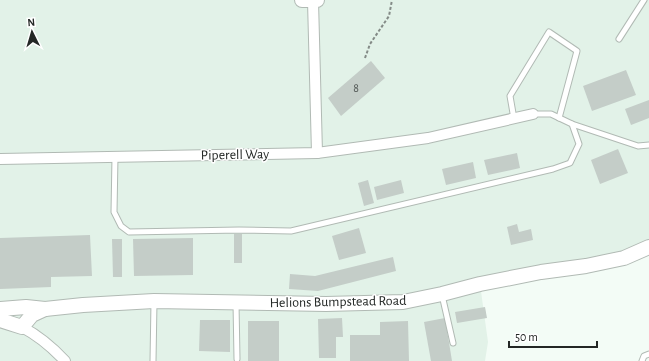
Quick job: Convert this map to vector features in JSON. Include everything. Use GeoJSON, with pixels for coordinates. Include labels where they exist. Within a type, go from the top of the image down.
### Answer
{"type":"FeatureCollection","features":[{"type":"Feature","properties":{"kind":"street"},"geometry":{"type":"LineString","coordinates":[[311,0],[317,153]]}},
{"type":"Feature","properties":{"kind":"street","name":"Piperell Way"},"geometry":{"type":"LineString","coordinates":[[0,159],[317,153],[428,138],[533,114]]}},
{"type":"Feature","properties":{"kind":"street","name":"Helions Bumpstead Road"},"geometry":{"type":"LineString","coordinates":[[0,309],[26,307],[45,309],[83,305],[154,301],[326,304],[403,302],[480,284],[624,258],[649,246]]}},
{"type":"Feature","properties":{"kind":"street","name":"Helions Bumpstead Road"},"geometry":{"type":"LineString","coordinates":[[22,327],[32,315],[45,309]]}},
{"type":"Feature","properties":{"kind":"street"},"geometry":{"type":"LineString","coordinates":[[0,320],[22,327],[34,333],[54,349],[65,361]]}},
{"type":"Feature","properties":{"kind":"lane"},"geometry":{"type":"LineString","coordinates":[[619,39],[644,0]]}},
{"type":"Feature","properties":{"kind":"lane"},"geometry":{"type":"LineString","coordinates":[[514,119],[510,96],[549,32],[577,51],[559,118]]}},
{"type":"Feature","properties":{"kind":"lane"},"geometry":{"type":"LineString","coordinates":[[533,114],[551,114],[572,124],[638,146],[649,145]]}},
{"type":"Feature","properties":{"kind":"lane"},"geometry":{"type":"LineString","coordinates":[[115,156],[114,212],[121,226],[129,232],[239,230],[291,231],[553,169],[570,163],[579,144],[572,124]]}},
{"type":"Feature","properties":{"kind":"lane"},"geometry":{"type":"LineString","coordinates":[[442,294],[453,343]]}},
{"type":"Feature","properties":{"kind":"lane"},"geometry":{"type":"LineString","coordinates":[[153,361],[154,301]]}},
{"type":"Feature","properties":{"kind":"lane"},"geometry":{"type":"LineString","coordinates":[[236,302],[237,359]]}},
{"type":"Feature","properties":{"kind":"lane"},"geometry":{"type":"LineString","coordinates":[[642,361],[644,356],[649,354]]}},
{"type":"Feature","properties":{"kind":"path"},"geometry":{"type":"LineString","coordinates":[[365,58],[370,44],[389,16],[392,0]]}},
{"type":"Feature","properties":{"kind":"shaded area"},"geometry":{"type":"Polygon","coordinates":[[[0,0],[649,0],[649,247],[480,284],[488,342],[485,361],[0,361],[0,0]]]}},
{"type":"Feature","properties":{"kind":"building"},"geometry":{"type":"Polygon","coordinates":[[[371,61],[385,78],[341,116],[328,98],[371,61]]]}},
{"type":"Feature","properties":{"kind":"building"},"geometry":{"type":"Polygon","coordinates":[[[626,70],[636,95],[592,111],[583,86],[626,70]]]}},
{"type":"Feature","properties":{"kind":"building"},"geometry":{"type":"Polygon","coordinates":[[[649,100],[649,118],[631,125],[625,109],[649,100]]]}},
{"type":"Feature","properties":{"kind":"building"},"geometry":{"type":"Polygon","coordinates":[[[618,149],[628,173],[600,184],[591,160],[618,149]]]}},
{"type":"Feature","properties":{"kind":"building"},"geometry":{"type":"Polygon","coordinates":[[[517,153],[520,168],[488,175],[484,160],[517,153]]]}},
{"type":"Feature","properties":{"kind":"building"},"geometry":{"type":"Polygon","coordinates":[[[473,162],[476,178],[446,185],[442,169],[473,162]]]}},
{"type":"Feature","properties":{"kind":"building"},"geometry":{"type":"Polygon","coordinates":[[[368,180],[374,203],[364,206],[358,183],[368,180]]]}},
{"type":"Feature","properties":{"kind":"building"},"geometry":{"type":"Polygon","coordinates":[[[401,180],[404,193],[377,200],[374,187],[401,180]]]}},
{"type":"Feature","properties":{"kind":"building"},"geometry":{"type":"Polygon","coordinates":[[[517,224],[519,232],[531,229],[533,240],[511,245],[507,227],[517,224]]]}},
{"type":"Feature","properties":{"kind":"building"},"geometry":{"type":"Polygon","coordinates":[[[359,228],[366,253],[339,260],[332,236],[359,228]]]}},
{"type":"Feature","properties":{"kind":"building"},"geometry":{"type":"Polygon","coordinates":[[[234,234],[242,234],[242,263],[234,263],[234,234]]]}},
{"type":"Feature","properties":{"kind":"building"},"geometry":{"type":"Polygon","coordinates":[[[90,235],[92,276],[51,277],[51,287],[0,289],[0,238],[90,235]]]}},
{"type":"Feature","properties":{"kind":"building"},"geometry":{"type":"Polygon","coordinates":[[[193,238],[193,275],[134,276],[133,239],[193,238]]]}},
{"type":"Feature","properties":{"kind":"building"},"geometry":{"type":"Polygon","coordinates":[[[112,239],[122,239],[122,277],[113,277],[112,239]]]}},
{"type":"Feature","properties":{"kind":"building"},"geometry":{"type":"Polygon","coordinates":[[[393,257],[396,271],[318,291],[289,289],[290,274],[315,276],[393,257]]]}},
{"type":"Feature","properties":{"kind":"building"},"geometry":{"type":"Polygon","coordinates":[[[485,307],[487,318],[457,323],[455,312],[485,307]]]}},
{"type":"Feature","properties":{"kind":"building"},"geometry":{"type":"Polygon","coordinates":[[[342,318],[343,337],[336,337],[336,358],[319,358],[318,319],[342,318]]]}},
{"type":"Feature","properties":{"kind":"building"},"geometry":{"type":"Polygon","coordinates":[[[445,318],[452,361],[431,361],[424,322],[445,318]]]}},
{"type":"Feature","properties":{"kind":"building"},"geometry":{"type":"Polygon","coordinates":[[[200,320],[230,320],[230,352],[199,351],[200,320]]]}},
{"type":"Feature","properties":{"kind":"building"},"geometry":{"type":"Polygon","coordinates":[[[248,321],[279,321],[279,361],[248,361],[248,321]]]}},
{"type":"Feature","properties":{"kind":"building"},"geometry":{"type":"Polygon","coordinates":[[[408,321],[409,361],[350,361],[350,335],[380,335],[380,322],[408,321]]]}}]}
